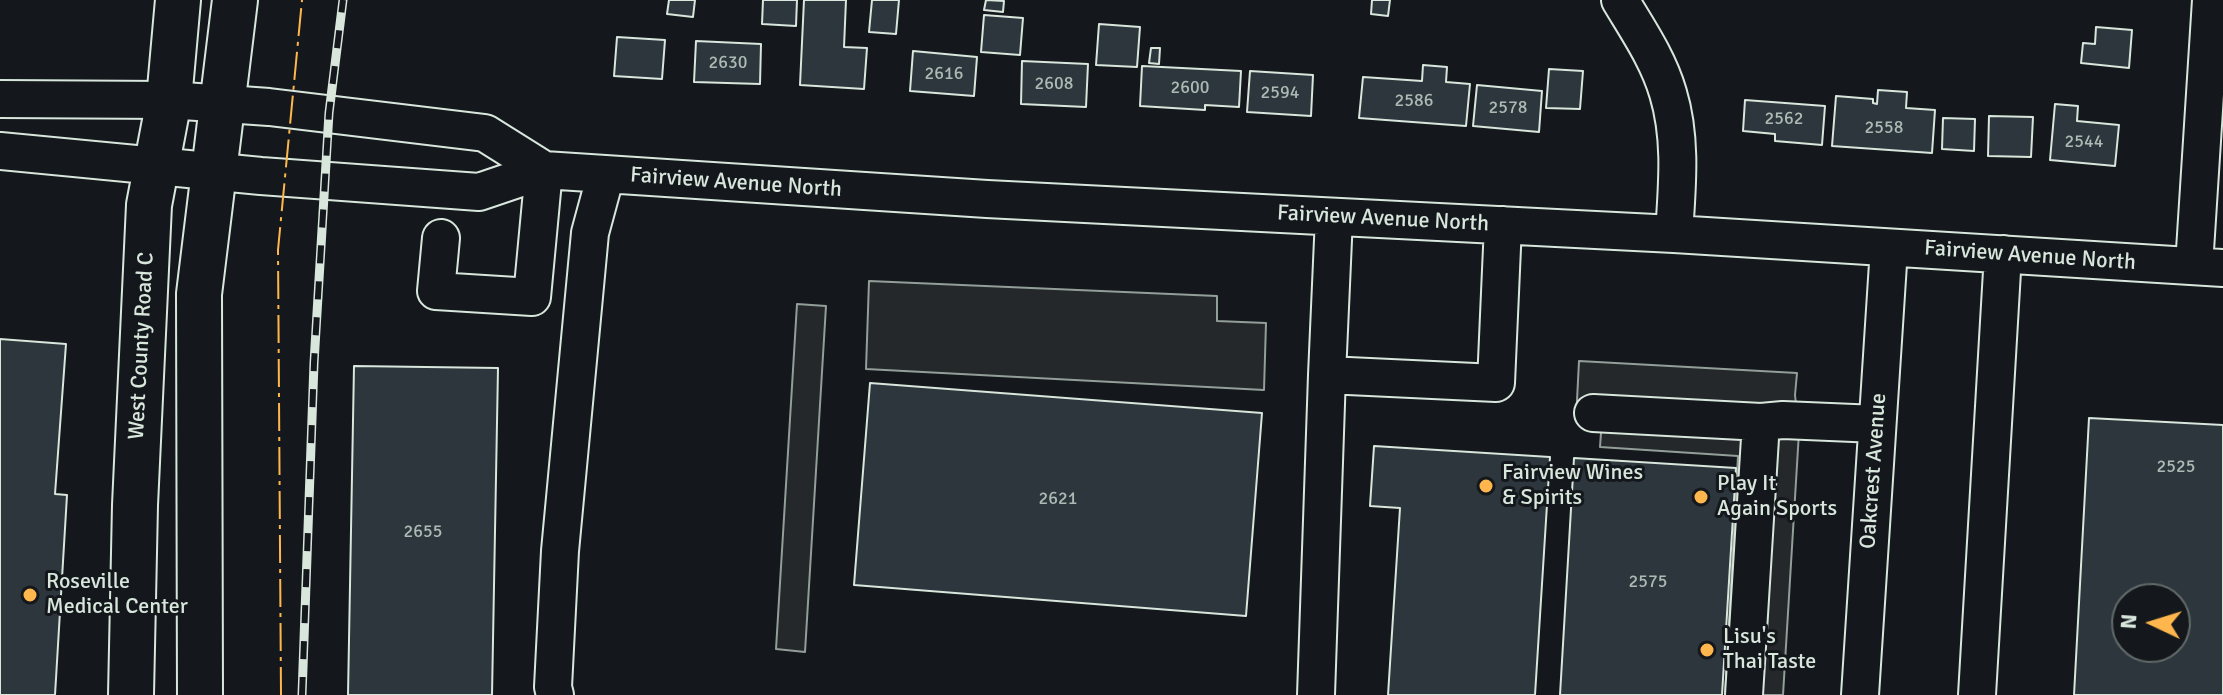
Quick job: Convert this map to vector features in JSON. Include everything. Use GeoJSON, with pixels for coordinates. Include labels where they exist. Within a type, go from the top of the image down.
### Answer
{"type":"FeatureCollection","features":[{"type":"Feature","properties":{"kind":"main road","name":"West County Road C"},"geometry":{"type":"LineString","coordinates":[[131,695],[135,505],[149,205],[169,100],[178,0]]}},
{"type":"Feature","properties":{"kind":"main road"},"geometry":{"type":"LineString","coordinates":[[200,695],[199,294],[235,0]]}},
{"type":"Feature","properties":{"kind":"street"},"geometry":{"type":"LineString","coordinates":[[1620,0],[1653,55],[1668,93],[1677,133],[1674,234]]}},
{"type":"Feature","properties":{"kind":"street"},"geometry":{"type":"LineString","coordinates":[[2208,267],[2211,0]]}},
{"type":"Feature","properties":{"kind":"street","name":"Fairview Avenue North"},"geometry":{"type":"LineString","coordinates":[[0,99],[169,100],[329,113],[485,133],[544,170]]}},
{"type":"Feature","properties":{"kind":"street","name":"Fairview Avenue North"},"geometry":{"type":"LineString","coordinates":[[0,151],[214,172],[479,192],[544,170],[987,199],[1674,234],[2208,267]]}},
{"type":"Feature","properties":{"kind":"street"},"geometry":{"type":"LineString","coordinates":[[441,238],[436,291],[532,297],[544,170]]}},
{"type":"Feature","properties":{"kind":"street"},"geometry":{"type":"LineString","coordinates":[[555,695],[560,551],[590,233],[606,174]]}},
{"type":"Feature","properties":{"kind":"street"},"geometry":{"type":"LineString","coordinates":[[1316,695],[1334,217]]}},
{"type":"Feature","properties":{"kind":"street"},"geometry":{"type":"LineString","coordinates":[[1327,375],[1496,383],[1503,225]]}},
{"type":"Feature","properties":{"kind":"street","name":"Oakcrest Avenue"},"geometry":{"type":"LineString","coordinates":[[1860,695],[1889,248]]}},
{"type":"Feature","properties":{"kind":"street"},"geometry":{"type":"LineString","coordinates":[[1977,695],[2003,254]]}},
{"type":"Feature","properties":{"kind":"street"},"geometry":{"type":"LineString","coordinates":[[1593,413],[1761,422],[1877,424]]}},
{"type":"Feature","properties":{"kind":"street"},"geometry":{"type":"LineString","coordinates":[[1744,695],[1761,422]]}},
{"type":"Feature","properties":{"kind":"shaded area"},"geometry":{"type":"Polygon","coordinates":[[[869,281],[1217,296],[1217,321],[1266,323],[1264,390],[866,369],[869,281]]]}},
{"type":"Feature","properties":{"kind":"shaded area"},"geometry":{"type":"Polygon","coordinates":[[[797,304],[826,306],[805,652],[776,649],[797,304]]]}},
{"type":"Feature","properties":{"kind":"shaded area"},"geometry":{"type":"Polygon","coordinates":[[[1579,361],[1797,373],[1795,395],[1799,432],[1783,695],[1725,695],[1738,456],[1600,447],[1602,419],[1576,420],[1579,361]]]}},
{"type":"Feature","properties":{"kind":"building"},"geometry":{"type":"Polygon","coordinates":[[[669,0],[695,0],[693,17],[667,14],[669,0]]]}},
{"type":"Feature","properties":{"kind":"building"},"geometry":{"type":"Polygon","coordinates":[[[763,0],[797,0],[796,26],[762,24],[763,0]]]}},
{"type":"Feature","properties":{"kind":"building"},"geometry":{"type":"Polygon","coordinates":[[[804,0],[846,0],[844,47],[867,48],[864,89],[800,85],[804,0]]]}},
{"type":"Feature","properties":{"kind":"building"},"geometry":{"type":"Polygon","coordinates":[[[872,0],[899,0],[896,34],[869,32],[872,0]]]}},
{"type":"Feature","properties":{"kind":"building"},"geometry":{"type":"Polygon","coordinates":[[[986,0],[1004,1],[1003,12],[984,10],[986,0]]]}},
{"type":"Feature","properties":{"kind":"building"},"geometry":{"type":"Polygon","coordinates":[[[1372,0],[1390,0],[1388,16],[1371,14],[1372,0]]]}},
{"type":"Feature","properties":{"kind":"building"},"geometry":{"type":"Polygon","coordinates":[[[984,15],[1023,18],[1020,55],[981,52],[984,15]]]}},
{"type":"Feature","properties":{"kind":"building"},"geometry":{"type":"Polygon","coordinates":[[[1099,24],[1140,27],[1137,67],[1096,65],[1099,24]]]}},
{"type":"Feature","properties":{"kind":"building"},"geometry":{"type":"Polygon","coordinates":[[[2096,27],[2132,30],[2129,68],[2081,63],[2083,43],[2095,44],[2096,27]]]}},
{"type":"Feature","properties":{"kind":"building"},"geometry":{"type":"Polygon","coordinates":[[[617,37],[665,40],[662,79],[614,76],[617,37]]]}},
{"type":"Feature","properties":{"kind":"building"},"geometry":{"type":"Polygon","coordinates":[[[696,41],[761,44],[760,84],[694,82],[696,41]]]}},
{"type":"Feature","properties":{"kind":"building"},"geometry":{"type":"Polygon","coordinates":[[[1151,48],[1160,48],[1159,64],[1149,63],[1151,48]]]}},
{"type":"Feature","properties":{"kind":"building"},"geometry":{"type":"Polygon","coordinates":[[[913,51],[977,57],[974,96],[910,91],[913,51]]]}},
{"type":"Feature","properties":{"kind":"building"},"geometry":{"type":"Polygon","coordinates":[[[1022,61],[1088,64],[1086,107],[1021,104],[1022,61]]]}},
{"type":"Feature","properties":{"kind":"building"},"geometry":{"type":"Polygon","coordinates":[[[1423,65],[1447,67],[1446,82],[1470,84],[1466,126],[1359,118],[1363,77],[1422,81],[1423,65]]]}},
{"type":"Feature","properties":{"kind":"building"},"geometry":{"type":"Polygon","coordinates":[[[1142,66],[1241,71],[1239,107],[1205,105],[1205,110],[1140,106],[1142,66]]]}},
{"type":"Feature","properties":{"kind":"building"},"geometry":{"type":"Polygon","coordinates":[[[1549,69],[1583,71],[1580,109],[1546,108],[1549,69]]]}},
{"type":"Feature","properties":{"kind":"building"},"geometry":{"type":"Polygon","coordinates":[[[1250,71],[1313,75],[1311,116],[1247,112],[1250,71]]]}},
{"type":"Feature","properties":{"kind":"building"},"geometry":{"type":"Polygon","coordinates":[[[1477,85],[1542,91],[1539,132],[1473,126],[1477,85]]]}},
{"type":"Feature","properties":{"kind":"building"},"geometry":{"type":"Polygon","coordinates":[[[1878,90],[1907,92],[1906,108],[1935,110],[1932,153],[1832,146],[1836,96],[1873,99],[1873,103],[1877,104],[1878,90]]]}},
{"type":"Feature","properties":{"kind":"building"},"geometry":{"type":"Polygon","coordinates":[[[1745,100],[1825,106],[1822,145],[1775,141],[1775,134],[1743,131],[1745,100]]]}},
{"type":"Feature","properties":{"kind":"building"},"geometry":{"type":"Polygon","coordinates":[[[2055,104],[2078,106],[2077,121],[2119,125],[2115,166],[2050,160],[2055,104]]]}},
{"type":"Feature","properties":{"kind":"building"},"geometry":{"type":"Polygon","coordinates":[[[1989,116],[2033,117],[2031,157],[1988,156],[1989,116]]]}},
{"type":"Feature","properties":{"kind":"building"},"geometry":{"type":"Polygon","coordinates":[[[1943,118],[1975,119],[1974,151],[1942,149],[1943,118]]]}},
{"type":"Feature","properties":{"kind":"building","name":"Roseville Medical Center"},"geometry":{"type":"Polygon","coordinates":[[[0,339],[66,344],[55,494],[67,495],[55,695],[0,695],[0,339]]]}},
{"type":"Feature","properties":{"kind":"building"},"geometry":{"type":"Polygon","coordinates":[[[354,366],[498,368],[492,695],[348,695],[354,366]]]}},
{"type":"Feature","properties":{"kind":"building"},"geometry":{"type":"Polygon","coordinates":[[[870,383],[1262,413],[1246,616],[854,585],[870,383]]]}},
{"type":"Feature","properties":{"kind":"building"},"geometry":{"type":"Polygon","coordinates":[[[2089,418],[2223,425],[2223,695],[2074,695],[2089,418]]]}},
{"type":"Feature","properties":{"kind":"building"},"geometry":{"type":"Polygon","coordinates":[[[1374,446],[1550,457],[1535,695],[1388,695],[1400,508],[1370,506],[1374,446]]]}},
{"type":"Feature","properties":{"kind":"building"},"geometry":{"type":"Polygon","coordinates":[[[1574,458],[1736,468],[1722,695],[1560,695],[1574,458]]]}},
{"type":"Feature","properties":{"kind":"railway"},"geometry":{"type":"LineString","coordinates":[[302,695],[314,363],[329,113],[343,0]]}},
{"type":"Feature","properties":{"kind":"power"},"geometry":{"type":"LineString","coordinates":[[281,695],[278,250],[302,0]]}},
{"type":"Feature","properties":{"kind":"place","name":"Fairview Wines & Spirits"},"geometry":{"type":"Point","coordinates":[1486,486]}},
{"type":"Feature","properties":{"kind":"place","name":"Play It Again Sports"},"geometry":{"type":"Point","coordinates":[1701,497]}},
{"type":"Feature","properties":{"kind":"place","name":"Roseville Medical Center"},"geometry":{"type":"Point","coordinates":[30,595]}},
{"type":"Feature","properties":{"kind":"place","name":"Lisu's Thai Taste"},"geometry":{"type":"Point","coordinates":[1707,650]}}]}
